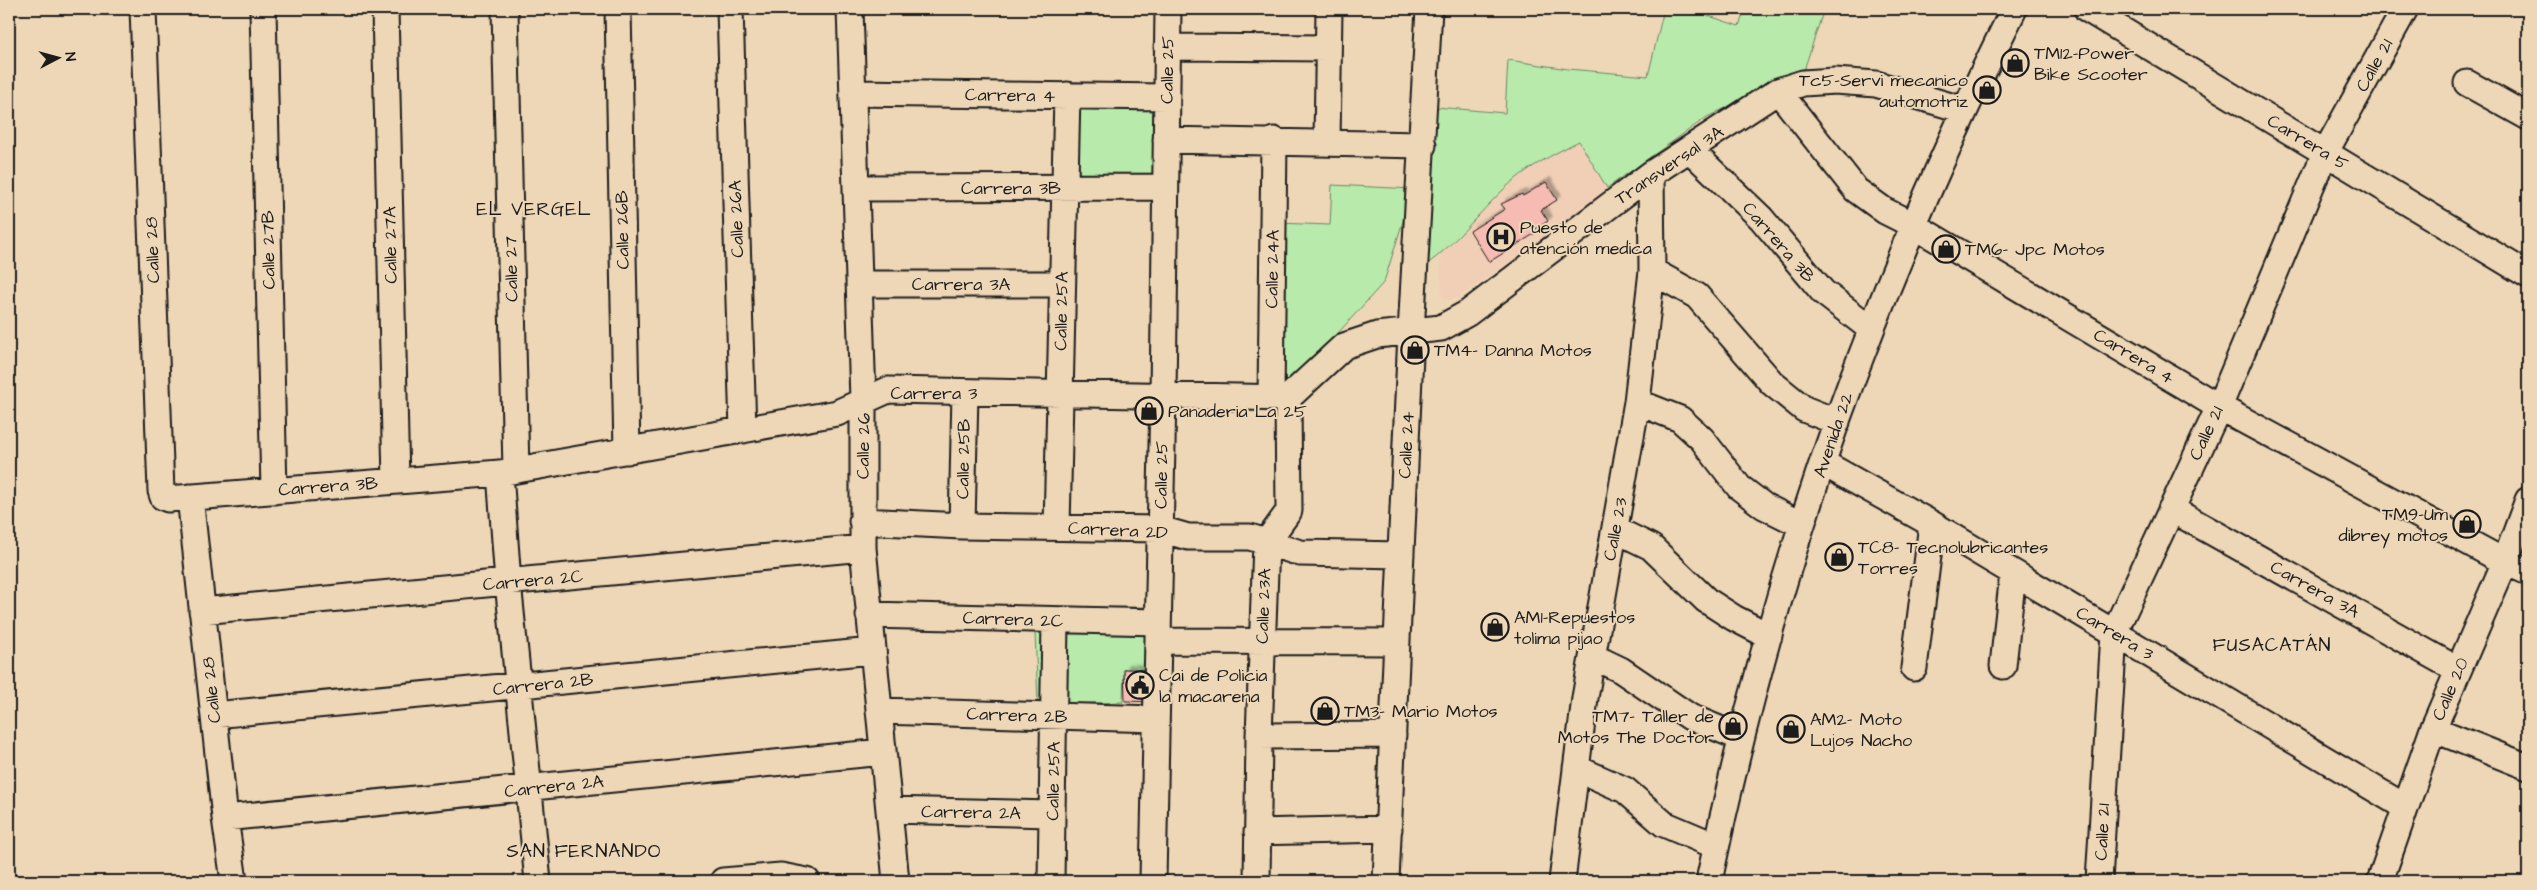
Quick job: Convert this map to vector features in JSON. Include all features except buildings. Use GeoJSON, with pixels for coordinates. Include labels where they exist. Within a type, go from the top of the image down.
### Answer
{"type":"FeatureCollection","features":[{"type":"Feature","properties":{"kind":"street","name":"Calle 28"},"geometry":{"type":"LineString","coordinates":[[143,9],[161,491]]}},
{"type":"Feature","properties":{"kind":"street","name":"Calle 27B"},"geometry":{"type":"LineString","coordinates":[[263,9],[274,491]]}},
{"type":"Feature","properties":{"kind":"street","name":"Calle 27A"},"geometry":{"type":"LineString","coordinates":[[385,9],[396,481]]}},
{"type":"Feature","properties":{"kind":"street","name":"Calle 27"},"geometry":{"type":"LineString","coordinates":[[505,9],[508,582],[538,881]]}},
{"type":"Feature","properties":{"kind":"street","name":"Calle 26B"},"geometry":{"type":"LineString","coordinates":[[618,9],[627,450]]}},
{"type":"Feature","properties":{"kind":"street","name":"Calle 26A"},"geometry":{"type":"LineString","coordinates":[[730,9],[743,430]]}},
{"type":"Feature","properties":{"kind":"street","name":"Calle 26"},"geometry":{"type":"LineString","coordinates":[[850,9],[864,400],[863,548],[896,881]]}},
{"type":"Feature","properties":{"kind":"street","name":"Calle 25"},"geometry":{"type":"LineString","coordinates":[[1153,881],[1163,396],[1168,9]]}},
{"type":"Feature","properties":{"kind":"street"},"geometry":{"type":"LineString","coordinates":[[1327,142],[1329,9]]}},
{"type":"Feature","properties":{"kind":"street","name":"Calle 24"},"geometry":{"type":"LineString","coordinates":[[1386,881],[1411,333],[1430,9]]}},
{"type":"Feature","properties":{"kind":"street","name":"Avenida 22"},"geometry":{"type":"LineString","coordinates":[[1708,881],[1742,738],[1769,636],[1802,525],[1837,422],[1871,329],[1913,225],[1964,110],[2014,9]]}},
{"type":"Feature","properties":{"kind":"street","name":"Carrera 5"},"geometry":{"type":"LineString","coordinates":[[2087,9],[2528,275]]}},
{"type":"Feature","properties":{"kind":"street","name":"Calle 21"},"geometry":{"type":"LineString","coordinates":[[2100,881],[2114,633],[2219,407],[2325,153],[2405,9]]}},
{"type":"Feature","properties":{"kind":"street"},"geometry":{"type":"LineString","coordinates":[[1167,47],[1328,48]]}},
{"type":"Feature","properties":{"kind":"street","name":"Transversal 3A"},"geometry":{"type":"LineString","coordinates":[[1411,333],[1441,328],[1468,313],[1651,174],[1778,91],[1803,83],[1827,81],[1876,84],[1964,110]]}},
{"type":"Feature","properties":{"kind":"street"},"geometry":{"type":"LineString","coordinates":[[2467,82],[2528,117]]}},
{"type":"Feature","properties":{"kind":"street","name":"Carrera 4"},"geometry":{"type":"LineString","coordinates":[[1778,91],[1856,190],[1885,211],[1913,225],[2219,407],[2505,562],[2528,572]]}},
{"type":"Feature","properties":{"kind":"street","name":"Carrera 4"},"geometry":{"type":"LineString","coordinates":[[853,93],[1166,97]]}},
{"type":"Feature","properties":{"kind":"street","name":"Calle 25A"},"geometry":{"type":"LineString","coordinates":[[1057,527],[1067,96]]}},
{"type":"Feature","properties":{"kind":"street"},"geometry":{"type":"LineString","coordinates":[[1166,140],[1274,140],[1423,145]]}},
{"type":"Feature","properties":{"kind":"street","name":"Calle 24A"},"geometry":{"type":"LineString","coordinates":[[1274,140],[1280,398]]}},
{"type":"Feature","properties":{"kind":"street","name":"Carrera 3B"},"geometry":{"type":"LineString","coordinates":[[1690,150],[1762,218],[1823,292],[1871,329]]}},
{"type":"Feature","properties":{"kind":"street","name":"Calle 23"},"geometry":{"type":"LineString","coordinates":[[1562,881],[1585,698],[1594,657],[1637,402],[1652,272],[1651,174]]}},
{"type":"Feature","properties":{"kind":"street","name":"Carrera 3B"},"geometry":{"type":"LineString","coordinates":[[856,188],[1165,187]]}},
{"type":"Feature","properties":{"kind":"street"},"geometry":{"type":"LineString","coordinates":[[1652,272],[1697,296],[1772,383],[1804,409],[1837,422]]}},
{"type":"Feature","properties":{"kind":"street","name":"Carrera 3A"},"geometry":{"type":"LineString","coordinates":[[859,284],[1062,284]]}},
{"type":"Feature","properties":{"kind":"street"},"geometry":{"type":"LineString","coordinates":[[1280,398],[1344,346],[1377,335],[1411,333]]}},
{"type":"Feature","properties":{"kind":"street","name":"Carrera 3"},"geometry":{"type":"LineString","coordinates":[[508,471],[837,413],[888,390],[1280,398]]}},
{"type":"Feature","properties":{"kind":"street","name":"Calle 25B"},"geometry":{"type":"LineString","coordinates":[[962,526],[965,393]]}},
{"type":"Feature","properties":{"kind":"street","name":"Calle 23A"},"geometry":{"type":"LineString","coordinates":[[1257,881],[1259,736],[1266,543],[1289,511],[1280,398]]}},
{"type":"Feature","properties":{"kind":"street"},"geometry":{"type":"LineString","coordinates":[[1637,402],[1680,419],[1702,439],[1739,487],[1764,506],[1802,525]]}},
{"type":"Feature","properties":{"kind":"street","name":"Carrera 3"},"geometry":{"type":"LineString","coordinates":[[1823,463],[1932,524],[2405,807]]}},
{"type":"Feature","properties":{"kind":"street","name":"Carrera 3B"},"geometry":{"type":"LineString","coordinates":[[161,491],[162,497],[168,499],[508,471]]}},
{"type":"Feature","properties":{"kind":"street","name":"Calle 28"},"geometry":{"type":"LineString","coordinates":[[190,497],[225,818],[234,881]]}},
{"type":"Feature","properties":{"kind":"street","name":"Calle 20"},"geometry":{"type":"LineString","coordinates":[[2380,881],[2433,729],[2505,562],[2528,500]]}},
{"type":"Feature","properties":{"kind":"street","name":"Carrera 3A"},"geometry":{"type":"LineString","coordinates":[[2171,508],[2458,670]]}},
{"type":"Feature","properties":{"kind":"street","name":"Carrera 2D"},"geometry":{"type":"LineString","coordinates":[[862,521],[962,526],[1160,529],[1188,537],[1250,537],[1300,553],[1401,555]]}},
{"type":"Feature","properties":{"kind":"street"},"geometry":{"type":"LineString","coordinates":[[1914,668],[1932,524]]}},
{"type":"Feature","properties":{"kind":"street"},"geometry":{"type":"LineString","coordinates":[[1616,530],[1651,547],[1706,600],[1734,618],[1769,636]]}},
{"type":"Feature","properties":{"kind":"street","name":"Carrera 2C"},"geometry":{"type":"LineString","coordinates":[[202,611],[863,548]]}},
{"type":"Feature","properties":{"kind":"street"},"geometry":{"type":"LineString","coordinates":[[2003,666],[2013,573]]}},
{"type":"Feature","properties":{"kind":"street","name":"Carrera 2C"},"geometry":{"type":"LineString","coordinates":[[869,615],[1055,620],[1262,642],[1397,642]]}},
{"type":"Feature","properties":{"kind":"street","name":"Calle 25A"},"geometry":{"type":"LineString","coordinates":[[1051,881],[1055,620]]}},
{"type":"Feature","properties":{"kind":"street","name":"Carrera 2B"},"geometry":{"type":"LineString","coordinates":[[214,715],[872,652]]}},
{"type":"Feature","properties":{"kind":"street"},"geometry":{"type":"LineString","coordinates":[[1594,657],[1621,670],[1690,717],[1742,738]]}},
{"type":"Feature","properties":{"kind":"street","name":"Carrera 2B"},"geometry":{"type":"LineString","coordinates":[[879,711],[1156,719]]}},
{"type":"Feature","properties":{"kind":"street"},"geometry":{"type":"LineString","coordinates":[[2433,729],[2528,767]]}},
{"type":"Feature","properties":{"kind":"street"},"geometry":{"type":"LineString","coordinates":[[1259,736],[1393,735]]}},
{"type":"Feature","properties":{"kind":"street","name":"Carrera 2A"},"geometry":{"type":"LineString","coordinates":[[225,818],[883,752]]}},
{"type":"Feature","properties":{"kind":"street"},"geometry":{"type":"LineString","coordinates":[[1576,768],[1625,790],[1664,824],[1716,846]]}},
{"type":"Feature","properties":{"kind":"street","name":"Carrera 2A"},"geometry":{"type":"LineString","coordinates":[[890,810],[1052,814]]}},
{"type":"Feature","properties":{"kind":"street"},"geometry":{"type":"LineString","coordinates":[[1257,832],[1389,829]]}},
{"type":"Feature","properties":{"kind":"street"},"geometry":{"type":"LineString","coordinates":[[723,881],[782,878],[807,881]]}},
{"type":"Feature","properties":{"kind":"shaded area","name":"Puesto de atención medica"},"geometry":{"type":"Polygon","coordinates":[[[1579,141],[1607,188],[1570,219],[1458,298],[1449,300],[1442,298],[1440,255],[1505,188],[1534,164],[1579,141]]]}},
{"type":"Feature","properties":{"kind":"green space"},"geometry":{"type":"Polygon","coordinates":[[[1664,9],[1688,9],[1739,26],[1745,9],[1824,9],[1804,70],[1707,117],[1607,188],[1579,141],[1540,162],[1512,181],[1457,238],[1426,265],[1436,107],[1505,113],[1508,60],[1568,69],[1648,76],[1664,9]]]}},
{"type":"Feature","properties":{"kind":"green space"},"geometry":{"type":"Polygon","coordinates":[[[1072,98],[1165,99],[1164,180],[1070,179],[1072,98]]]}},
{"type":"Feature","properties":{"kind":"green space"},"geometry":{"type":"Polygon","coordinates":[[[1332,185],[1413,189],[1384,282],[1312,362],[1285,382],[1277,223],[1330,225],[1332,185]]]}},
{"type":"Feature","properties":{"kind":"green space"},"geometry":{"type":"Polygon","coordinates":[[[1156,607],[1155,670],[1124,669],[1123,702],[1038,705],[1034,608],[1156,607]]]}},
{"type":"Feature","properties":{"kind":"place","name":"TM12-Power Bike Scooter"},"geometry":{"type":"Point","coordinates":[2015,63]}},
{"type":"Feature","properties":{"kind":"place","name":"Tc5-Servi mecanico automotriz"},"geometry":{"type":"Point","coordinates":[1987,90]}},
{"type":"Feature","properties":{"kind":"place","name":"Puesto de atención medica"},"geometry":{"type":"Point","coordinates":[1501,237]}},
{"type":"Feature","properties":{"kind":"place","name":"TM6- Jpc Motos"},"geometry":{"type":"Point","coordinates":[1946,249]}},
{"type":"Feature","properties":{"kind":"place","name":"TM4- Danna Motos"},"geometry":{"type":"Point","coordinates":[1415,350]}},
{"type":"Feature","properties":{"kind":"place","name":"Panaderia La 25"},"geometry":{"type":"Point","coordinates":[1149,411]}},
{"type":"Feature","properties":{"kind":"place","name":"TM9-Um dibrey motos"},"geometry":{"type":"Point","coordinates":[2467,524]}},
{"type":"Feature","properties":{"kind":"place","name":"TC8- Tecnolubricantes Torres"},"geometry":{"type":"Point","coordinates":[1839,557]}},
{"type":"Feature","properties":{"kind":"place","name":"AM1-Repuestos tolima pijao"},"geometry":{"type":"Point","coordinates":[1495,627]}},
{"type":"Feature","properties":{"kind":"place","name":"Cai de Policia la macarena"},"geometry":{"type":"Point","coordinates":[1140,685]}},
{"type":"Feature","properties":{"kind":"place","name":"TM3- Mario Motos"},"geometry":{"type":"Point","coordinates":[1325,711]}},
{"type":"Feature","properties":{"kind":"place","name":"TM7- Taller de Motos The Doctor"},"geometry":{"type":"Point","coordinates":[1733,726]}},
{"type":"Feature","properties":{"kind":"place","name":"AM2- Moto Lujos Nacho"},"geometry":{"type":"Point","coordinates":[1791,729]}},
{"type":"Feature","properties":{"kind":"district","name":"EL VERGEL"},"geometry":{"type":"Point","coordinates":[534,208]}},
{"type":"Feature","properties":{"kind":"district","name":"FUSACATÁN"},"geometry":{"type":"Point","coordinates":[2272,644]}},
{"type":"Feature","properties":{"kind":"district","name":"SAN FERNANDO"},"geometry":{"type":"Point","coordinates":[584,850]}}]}
